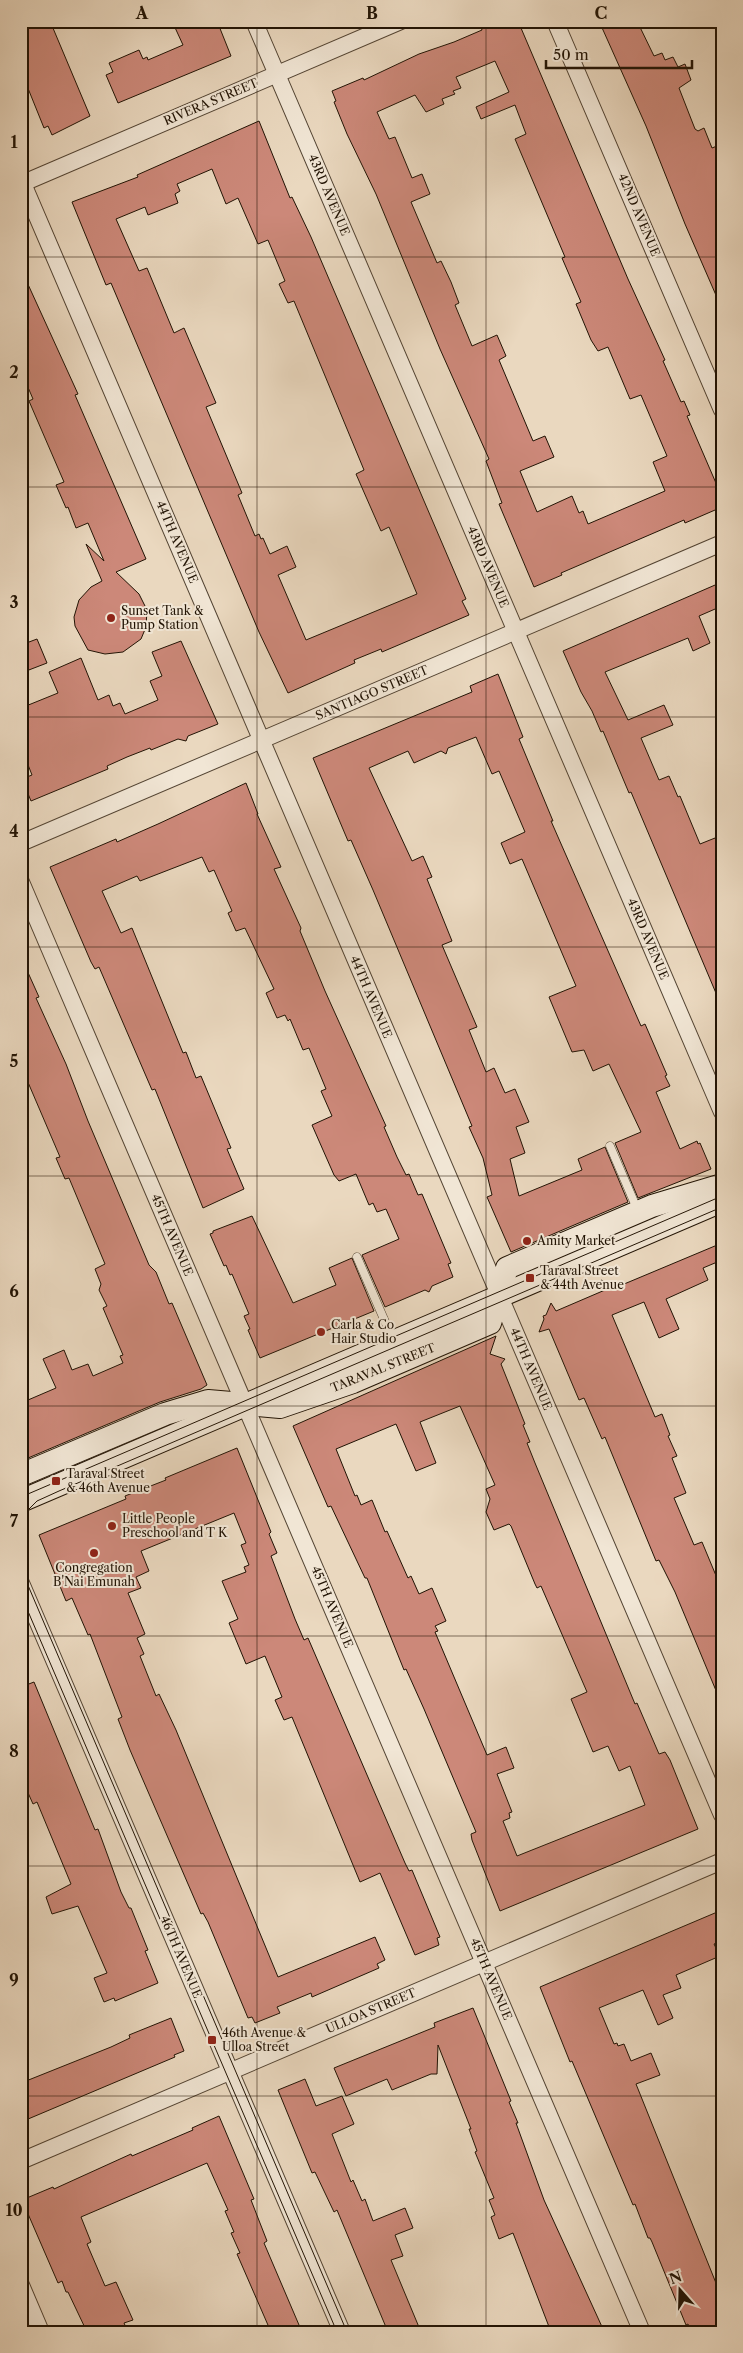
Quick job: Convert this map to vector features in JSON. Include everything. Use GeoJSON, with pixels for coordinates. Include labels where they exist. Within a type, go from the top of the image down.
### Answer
{"type":"FeatureCollection","features":[{"type":"Feature","properties":{"kind":"street","name":"43RD AVENUE"},"geometry":{"type":"LineString","coordinates":[[254,21],[722,1112]]}},
{"type":"Feature","properties":{"kind":"street","name":"RIVERA STREET"},"geometry":{"type":"LineString","coordinates":[[22,182],[401,21]]}},
{"type":"Feature","properties":{"kind":"street","name":"42ND AVENUE"},"geometry":{"type":"LineString","coordinates":[[556,21],[722,410]]}},
{"type":"Feature","properties":{"kind":"street","name":"44TH AVENUE"},"geometry":{"type":"LineString","coordinates":[[22,182],[722,1815]]}},
{"type":"Feature","properties":{"kind":"street","name":"SANTIAGO STREET"},"geometry":{"type":"LineString","coordinates":[[21,843],[722,543]]}},
{"type":"Feature","properties":{"kind":"street","name":"45TH AVENUE"},"geometry":{"type":"LineString","coordinates":[[21,882],[642,2332]]}},
{"type":"Feature","properties":{"kind":"street","name":"TARAVAL STREET"},"geometry":{"type":"LineString","coordinates":[[21,1475],[182,1409],[208,1401],[245,1406],[280,1407],[362,1378],[490,1323],[500,1297],[507,1268],[638,1212],[722,1185]]}},
{"type":"Feature","properties":{"kind":"street","name":"TARAVAL STREET"},"geometry":{"type":"LineString","coordinates":[[21,1501],[722,1202]]}},
{"type":"Feature","properties":{"kind":"street","name":"46TH AVENUE"},"geometry":{"type":"LineString","coordinates":[[21,1583],[342,2332]]}},
{"type":"Feature","properties":{"kind":"street","name":"ULLOA STREET"},"geometry":{"type":"LineString","coordinates":[[21,2161],[722,1861]]}},
{"type":"Feature","properties":{"kind":"street"},"geometry":{"type":"LineString","coordinates":[[21,2285],[41,2332]]}},
{"type":"Feature","properties":{"kind":"lane"},"geometry":{"type":"LineString","coordinates":[[610,1146],[638,1212]]}},
{"type":"Feature","properties":{"kind":"lane"},"geometry":{"type":"LineString","coordinates":[[357,1257],[394,1342]]}},
{"type":"Feature","properties":{"kind":"building"},"geometry":{"type":"Polygon","coordinates":[[[21,21],[50,21],[90,116],[52,135],[48,126],[44,128],[21,71],[21,21]]]}},
{"type":"Feature","properties":{"kind":"building"},"geometry":{"type":"Polygon","coordinates":[[[172,21],[217,21],[231,56],[118,103],[106,75],[113,72],[109,63],[139,50],[143,59],[147,57],[148,60],[183,45],[172,21]]]}},
{"type":"Feature","properties":{"kind":"building"},"geometry":{"type":"Polygon","coordinates":[[[494,21],[518,21],[628,279],[665,360],[663,361],[681,402],[684,401],[690,415],[687,416],[722,497],[722,507],[685,523],[684,520],[561,573],[562,575],[534,587],[499,504],[502,503],[486,461],[489,459],[440,349],[376,194],[347,134],[334,102],[336,101],[332,91],[363,78],[364,80],[419,54],[482,30],[481,27],[494,21]],[[495,61],[456,77],[461,88],[453,91],[455,94],[442,99],[444,104],[426,112],[415,95],[377,112],[389,139],[395,137],[412,178],[422,174],[430,194],[411,202],[437,263],[441,261],[451,282],[459,303],[455,305],[472,346],[497,335],[506,356],[499,360],[533,441],[545,436],[554,457],[520,471],[537,512],[572,496],[579,513],[583,511],[588,524],[665,491],[653,462],[667,456],[641,395],[630,399],[608,347],[598,351],[591,340],[576,304],[581,302],[562,258],[565,257],[515,139],[526,134],[515,105],[481,119],[476,107],[509,92],[495,61]]]}},
{"type":"Feature","properties":{"kind":"building"},"geometry":{"type":"Polygon","coordinates":[[[599,21],[637,21],[654,56],[662,53],[665,60],[673,57],[678,67],[685,64],[691,80],[679,88],[695,129],[698,131],[704,128],[712,148],[722,144],[722,309],[685,224],[646,126],[599,21]]]}},
{"type":"Feature","properties":{"kind":"building"},"geometry":{"type":"Polygon","coordinates":[[[259,121],[290,198],[292,197],[311,237],[466,599],[462,601],[469,615],[382,652],[381,649],[354,660],[355,663],[288,693],[259,632],[111,283],[106,285],[72,202],[138,177],[137,175],[259,121]],[[212,169],[177,184],[180,191],[175,194],[178,203],[148,215],[145,207],[116,219],[139,271],[147,268],[174,333],[184,328],[216,403],[206,407],[242,493],[238,495],[255,536],[259,534],[261,539],[263,538],[270,554],[287,546],[296,567],[278,575],[306,640],[417,594],[389,527],[381,531],[356,474],[364,470],[294,301],[288,303],[279,284],[285,281],[268,240],[258,244],[238,198],[226,204],[212,169]]]}},
{"type":"Feature","properties":{"kind":"building"},"geometry":{"type":"Polygon","coordinates":[[[21,269],[78,394],[75,395],[146,559],[116,572],[139,594],[147,610],[146,627],[141,639],[123,652],[105,654],[88,650],[75,626],[74,617],[79,600],[91,587],[102,581],[86,544],[104,561],[88,523],[76,528],[68,507],[66,508],[56,485],[64,482],[29,401],[33,399],[21,371],[21,269]]]}},
{"type":"Feature","properties":{"kind":"building"},"geometry":{"type":"Polygon","coordinates":[[[722,582],[722,606],[699,616],[710,643],[693,651],[688,638],[605,672],[628,720],[664,705],[673,725],[641,738],[659,780],[669,776],[678,797],[680,796],[700,844],[715,838],[722,853],[721,1005],[631,792],[629,793],[603,731],[601,732],[581,692],[563,651],[722,582]]]}},
{"type":"Feature","properties":{"kind":"building"},"geometry":{"type":"Polygon","coordinates":[[[37,639],[47,663],[21,673],[21,645],[37,639]]]}},
{"type":"Feature","properties":{"kind":"building"},"geometry":{"type":"Polygon","coordinates":[[[181,641],[218,724],[188,736],[186,741],[178,739],[127,757],[107,766],[108,769],[31,801],[22,779],[32,775],[21,747],[21,708],[58,693],[49,672],[81,658],[98,700],[109,695],[113,706],[120,703],[125,714],[158,700],[150,681],[162,676],[152,652],[181,641]]]}},
{"type":"Feature","properties":{"kind":"building"},"geometry":{"type":"Polygon","coordinates":[[[498,674],[523,737],[519,739],[553,821],[551,821],[641,1026],[645,1024],[667,1075],[665,1076],[670,1086],[656,1092],[680,1149],[697,1141],[698,1144],[700,1143],[711,1169],[638,1198],[615,1143],[641,1132],[609,1064],[593,1071],[584,1050],[572,1052],[549,997],[576,986],[522,859],[510,864],[501,843],[525,832],[499,771],[492,774],[476,737],[448,748],[446,754],[441,751],[414,763],[408,751],[369,768],[412,861],[423,856],[432,877],[427,879],[452,941],[442,945],[477,1027],[469,1030],[486,1072],[494,1068],[505,1093],[515,1089],[529,1122],[516,1127],[525,1153],[510,1159],[519,1196],[582,1170],[578,1159],[605,1147],[628,1202],[511,1252],[487,1197],[492,1195],[483,1158],[469,1127],[472,1126],[373,890],[351,840],[348,841],[313,758],[472,692],[470,686],[498,674]]]}},
{"type":"Feature","properties":{"kind":"building"},"geometry":{"type":"Polygon","coordinates":[[[246,783],[257,814],[281,867],[274,869],[301,928],[300,931],[325,991],[386,1126],[384,1127],[397,1157],[406,1175],[409,1174],[418,1195],[422,1194],[451,1263],[448,1264],[453,1277],[432,1286],[429,1292],[425,1290],[385,1307],[362,1255],[399,1239],[386,1209],[377,1212],[373,1203],[369,1205],[356,1174],[339,1181],[334,1175],[312,1125],[332,1116],[321,1091],[326,1089],[309,1048],[303,1050],[290,1019],[288,1021],[285,1015],[277,1018],[266,993],[274,989],[245,928],[236,931],[228,913],[232,911],[214,870],[209,872],[202,857],[140,881],[137,876],[102,891],[121,933],[132,928],[183,1053],[186,1052],[196,1078],[201,1076],[231,1148],[227,1149],[244,1189],[203,1208],[155,1089],[152,1090],[99,967],[95,969],[91,962],[50,867],[116,839],[117,842],[246,783]]]}},
{"type":"Feature","properties":{"kind":"building"},"geometry":{"type":"Polygon","coordinates":[[[21,957],[39,997],[36,998],[66,1064],[149,1265],[156,1272],[169,1304],[172,1303],[207,1385],[201,1389],[160,1402],[21,1461],[21,1403],[56,1388],[43,1359],[64,1350],[72,1370],[88,1364],[93,1376],[123,1363],[120,1356],[123,1355],[103,1308],[107,1306],[99,1290],[101,1284],[95,1269],[105,1264],[69,1178],[65,1179],[56,1158],[60,1157],[21,1066],[21,957]]]}},
{"type":"Feature","properties":{"kind":"building"},"geometry":{"type":"Polygon","coordinates":[[[252,1216],[293,1303],[336,1285],[329,1268],[352,1258],[374,1311],[260,1358],[244,1316],[249,1314],[232,1274],[230,1275],[226,1265],[224,1266],[210,1234],[213,1231],[252,1216]]]}},
{"type":"Feature","properties":{"kind":"building"},"geometry":{"type":"Polygon","coordinates":[[[722,1243],[722,1260],[703,1268],[708,1280],[666,1299],[679,1329],[659,1338],[644,1302],[612,1315],[655,1417],[662,1414],[670,1435],[668,1436],[677,1456],[672,1458],[686,1493],[674,1498],[694,1545],[702,1542],[722,1590],[722,1705],[675,1592],[659,1560],[656,1561],[605,1437],[602,1439],[584,1398],[579,1400],[549,1329],[539,1332],[544,1319],[543,1316],[546,1315],[551,1303],[556,1311],[605,1290],[601,1280],[617,1287],[722,1243]]]}},
{"type":"Feature","properties":{"kind":"building"},"geometry":{"type":"Polygon","coordinates":[[[496,1336],[490,1354],[505,1359],[501,1364],[525,1424],[523,1425],[530,1442],[527,1443],[535,1463],[635,1704],[637,1703],[659,1754],[665,1752],[670,1760],[698,1829],[500,1911],[472,1840],[471,1834],[476,1832],[424,1709],[406,1669],[404,1670],[367,1578],[365,1578],[331,1506],[328,1507],[293,1426],[496,1336]],[[460,1406],[420,1422],[436,1463],[416,1471],[396,1424],[336,1449],[355,1496],[357,1495],[361,1505],[372,1500],[385,1532],[387,1531],[408,1578],[411,1576],[419,1594],[432,1588],[446,1621],[435,1626],[438,1631],[435,1632],[487,1755],[506,1747],[514,1768],[497,1774],[512,1812],[509,1813],[510,1818],[503,1821],[517,1856],[645,1805],[630,1766],[619,1771],[608,1746],[593,1752],[571,1699],[587,1692],[541,1586],[537,1588],[511,1526],[509,1524],[494,1530],[486,1512],[490,1499],[486,1489],[495,1485],[460,1406]]]}},
{"type":"Feature","properties":{"kind":"building"},"geometry":{"type":"Polygon","coordinates":[[[237,1448],[271,1532],[269,1534],[277,1553],[271,1556],[295,1619],[304,1640],[308,1638],[405,1863],[409,1871],[412,1870],[440,1937],[437,1938],[439,1945],[415,1955],[380,1873],[360,1882],[292,1717],[284,1720],[275,1700],[282,1697],[265,1656],[246,1664],[229,1623],[238,1619],[222,1581],[246,1572],[244,1567],[249,1565],[241,1545],[246,1543],[234,1513],[141,1551],[149,1571],[136,1577],[141,1588],[128,1593],[145,1634],[137,1638],[144,1654],[140,1656],[156,1696],[159,1694],[176,1730],[278,1977],[375,1937],[385,1960],[377,1964],[379,1968],[312,1997],[311,1993],[277,2007],[280,2013],[255,2023],[252,2017],[248,2018],[208,1922],[203,1913],[201,1914],[130,1750],[118,1719],[122,1717],[90,1634],[88,1635],[72,1598],[66,1601],[39,1535],[126,1499],[125,1496],[237,1448]]]}},
{"type":"Feature","properties":{"kind":"building"},"geometry":{"type":"Polygon","coordinates":[[[34,1682],[95,1830],[98,1829],[121,1892],[129,1908],[131,1908],[148,1950],[145,1951],[158,1983],[115,2001],[114,1998],[104,2002],[94,1978],[107,1973],[78,1906],[52,1914],[46,1897],[71,1884],[37,1802],[33,1804],[21,1777],[21,1687],[34,1682]]]}},
{"type":"Feature","properties":{"kind":"building"},"geometry":{"type":"Polygon","coordinates":[[[722,1910],[722,1941],[714,1944],[720,1956],[676,1975],[681,1988],[663,1995],[673,2018],[658,2025],[643,1990],[599,2008],[614,2044],[617,2043],[618,2046],[624,2044],[631,2061],[651,2053],[660,2075],[636,2084],[722,2298],[722,2332],[691,2332],[688,2324],[686,2325],[635,2204],[633,2205],[572,2061],[570,2062],[540,1987],[722,1910]]]}},
{"type":"Feature","properties":{"kind":"building"},"geometry":{"type":"Polygon","coordinates":[[[473,2008],[511,2101],[509,2102],[518,2123],[516,2123],[544,2200],[603,2329],[594,2332],[551,2332],[513,2233],[499,2239],[491,2217],[495,2215],[489,2200],[494,2198],[475,2152],[477,2151],[469,2129],[471,2129],[438,2045],[437,2074],[431,2074],[392,2090],[387,2079],[346,2096],[334,2068],[435,2027],[434,2023],[473,2008]]]}},
{"type":"Feature","properties":{"kind":"building"},"geometry":{"type":"Polygon","coordinates":[[[171,2018],[184,2051],[174,2055],[175,2057],[21,2122],[21,2083],[111,2047],[130,2038],[129,2035],[171,2018]]]}},
{"type":"Feature","properties":{"kind":"building"},"geometry":{"type":"Polygon","coordinates":[[[305,2079],[316,2106],[342,2096],[354,2124],[332,2134],[351,2182],[353,2180],[362,2201],[365,2199],[373,2221],[405,2208],[413,2228],[395,2235],[403,2256],[391,2260],[421,2332],[388,2332],[337,2210],[334,2212],[315,2172],[312,2173],[278,2090],[305,2079]]]}},
{"type":"Feature","properties":{"kind":"building"},"geometry":{"type":"Polygon","coordinates":[[[219,2116],[254,2199],[251,2200],[267,2241],[264,2243],[302,2332],[271,2332],[237,2254],[240,2253],[231,2233],[234,2232],[225,2211],[228,2210],[207,2163],[81,2217],[91,2242],[87,2244],[105,2286],[116,2282],[133,2320],[124,2323],[128,2332],[87,2332],[62,2281],[58,2283],[22,2200],[53,2187],[54,2189],[131,2154],[132,2156],[193,2130],[192,2128],[219,2116]]]}},
{"type":"Feature","properties":{"kind":"tram line"},"geometry":{"type":"LineString","coordinates":[[21,1497],[722,1196]]}},
{"type":"Feature","properties":{"kind":"tram line"},"geometry":{"type":"LineString","coordinates":[[21,1517],[37,1501],[59,1491],[722,1207]]}},
{"type":"Feature","properties":{"kind":"tram line"},"geometry":{"type":"LineString","coordinates":[[21,1569],[347,2332]]}},
{"type":"Feature","properties":{"kind":"tram line"},"geometry":{"type":"LineString","coordinates":[[21,1595],[337,2332]]}},
{"type":"Feature","properties":{"kind":"place","name":"Sunset Tank & Pump Station"},"geometry":{"type":"Point","coordinates":[111,618]}},
{"type":"Feature","properties":{"kind":"place","name":"Amity Market"},"geometry":{"type":"Point","coordinates":[527,1241]}},
{"type":"Feature","properties":{"kind":"place","name":"Taraval Street & 44th Avenue"},"geometry":{"type":"Point","coordinates":[530,1278]}},
{"type":"Feature","properties":{"kind":"place","name":"Carla & Co Hair Studio"},"geometry":{"type":"Point","coordinates":[321,1332]}},
{"type":"Feature","properties":{"kind":"place","name":"Taraval Street & 46th Avenue"},"geometry":{"type":"Point","coordinates":[56,1481]}},
{"type":"Feature","properties":{"kind":"place","name":"Little People Preschool and T K"},"geometry":{"type":"Point","coordinates":[112,1526]}},
{"type":"Feature","properties":{"kind":"place","name":"Congregation B'Nai Emunah"},"geometry":{"type":"Point","coordinates":[94,1553]}},
{"type":"Feature","properties":{"kind":"place","name":"46th Avenue & Ulloa Street"},"geometry":{"type":"Point","coordinates":[212,2040]}}]}
